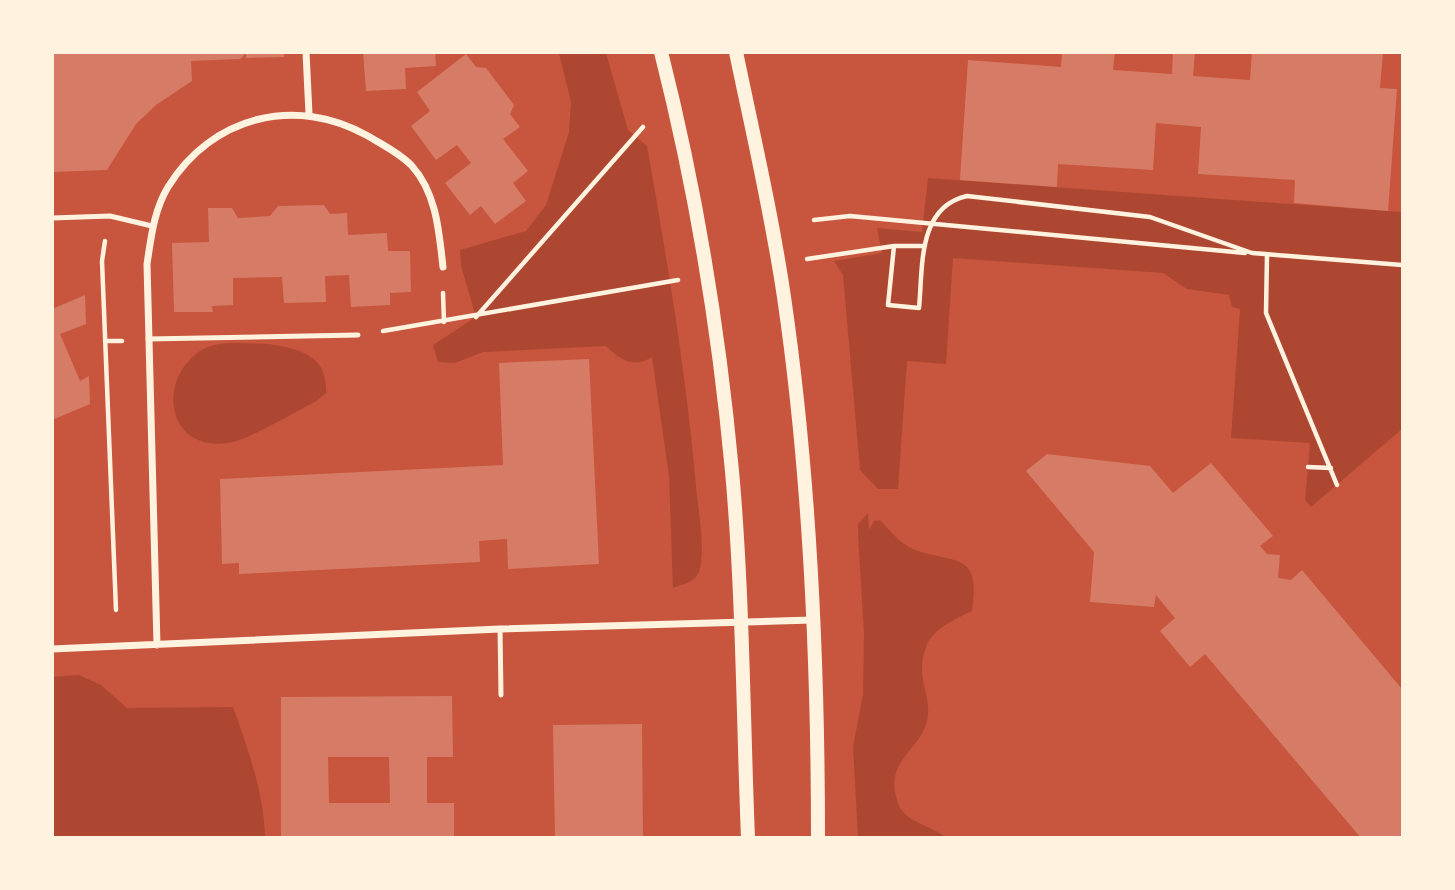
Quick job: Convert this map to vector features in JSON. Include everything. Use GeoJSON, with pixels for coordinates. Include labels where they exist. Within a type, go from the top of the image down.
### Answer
{"type":"FeatureCollection","features":[{"type":"Feature","properties":{"kind":"main road"},"geometry":{"type":"LineString","coordinates":[[661,52],[681,130],[713,309],[732,472],[747,838]]}},
{"type":"Feature","properties":{"kind":"main road"},"geometry":{"type":"LineString","coordinates":[[736,52],[773,228],[786,313],[806,508],[818,838]]}},
{"type":"Feature","properties":{"kind":"street"},"geometry":{"type":"LineString","coordinates":[[306,52],[309,114]]}},
{"type":"Feature","properties":{"kind":"street"},"geometry":{"type":"LineString","coordinates":[[157,645],[147,264],[152,226],[167,188],[213,138],[251,120],[309,114],[353,128],[412,166],[436,212],[443,267]]}},
{"type":"Feature","properties":{"kind":"street"},"geometry":{"type":"LineString","coordinates":[[52,649],[500,629],[812,620]]}},
{"type":"Feature","properties":{"kind":"lane"},"geometry":{"type":"LineString","coordinates":[[52,218],[110,216],[152,226]]}},
{"type":"Feature","properties":{"kind":"lane"},"geometry":{"type":"LineString","coordinates":[[148,340],[358,335]]}},
{"type":"Feature","properties":{"kind":"lane"},"geometry":{"type":"LineString","coordinates":[[500,629],[501,695]]}},
{"type":"Feature","properties":{"kind":"path"},"geometry":{"type":"LineString","coordinates":[[476,317],[643,127]]}},
{"type":"Feature","properties":{"kind":"path"},"geometry":{"type":"LineString","coordinates":[[894,246],[888,305],[919,308],[925,246],[930,226],[939,211],[953,199],[967,196],[1150,217],[1252,253]]}},
{"type":"Feature","properties":{"kind":"path"},"geometry":{"type":"LineString","coordinates":[[814,220],[850,216],[930,226],[1402,265]]}},
{"type":"Feature","properties":{"kind":"path"},"geometry":{"type":"LineString","coordinates":[[106,234],[102,261],[116,610]]}},
{"type":"Feature","properties":{"kind":"path"},"geometry":{"type":"LineString","coordinates":[[800,260],[884,247],[925,246]]}},
{"type":"Feature","properties":{"kind":"path"},"geometry":{"type":"LineString","coordinates":[[1267,255],[1266,313],[1337,485]]}},
{"type":"Feature","properties":{"kind":"path"},"geometry":{"type":"LineString","coordinates":[[358,335],[476,317],[679,280]]}},
{"type":"Feature","properties":{"kind":"path"},"geometry":{"type":"LineString","coordinates":[[105,341],[126,340]]}},
{"type":"Feature","properties":{"kind":"path"},"geometry":{"type":"LineString","coordinates":[[1308,467],[1331,468]]}},
{"type":"Feature","properties":{"kind":"shaded area"},"geometry":{"type":"Polygon","coordinates":[[[559,53],[606,53],[628,130],[647,146],[681,358],[702,542],[697,576],[688,583],[673,588],[669,476],[652,357],[639,362],[628,361],[606,346],[483,352],[455,363],[438,362],[433,345],[476,317],[461,266],[460,250],[526,231],[546,205],[569,132],[571,102],[559,53]]]}},
{"type":"Feature","properties":{"kind":"shaded area"},"geometry":{"type":"Polygon","coordinates":[[[928,178],[1402,212],[1402,429],[1311,507],[1305,500],[1310,443],[1231,438],[1240,309],[1232,307],[1229,295],[1187,289],[1163,273],[953,258],[946,364],[907,361],[898,489],[878,489],[860,470],[843,275],[834,261],[882,253],[877,228],[922,232],[928,178]]]}},
{"type":"Feature","properties":{"kind":"shaded area"},"geometry":{"type":"Polygon","coordinates":[[[269,344],[291,348],[317,362],[325,380],[326,393],[315,402],[237,441],[207,443],[191,436],[181,425],[175,411],[174,395],[186,364],[200,351],[215,345],[269,344]]]}},
{"type":"Feature","properties":{"kind":"shaded area"},"geometry":{"type":"Polygon","coordinates":[[[868,513],[869,530],[874,521],[880,520],[907,546],[964,565],[970,570],[973,579],[972,611],[939,629],[926,647],[922,668],[928,703],[927,721],[923,732],[898,767],[895,777],[901,810],[945,837],[858,837],[853,747],[863,694],[864,633],[858,524],[868,513]]]}},
{"type":"Feature","properties":{"kind":"shaded area"},"geometry":{"type":"Polygon","coordinates":[[[79,675],[101,685],[127,708],[233,707],[258,788],[265,837],[53,837],[53,677],[79,675]]]}},
{"type":"Feature","properties":{"kind":"building"},"geometry":{"type":"Polygon","coordinates":[[[52,52],[284,52],[284,57],[246,58],[246,53],[240,59],[191,61],[192,81],[156,105],[136,124],[107,170],[52,172],[52,52]]]}},
{"type":"Feature","properties":{"kind":"building"},"geometry":{"type":"Polygon","coordinates":[[[363,52],[435,52],[436,66],[405,68],[406,89],[366,91],[363,52]]]}},
{"type":"Feature","properties":{"kind":"building"},"geometry":{"type":"Polygon","coordinates":[[[1062,52],[1115,52],[1113,70],[1172,74],[1173,52],[1195,52],[1193,76],[1250,80],[1252,52],[1383,52],[1380,88],[1397,89],[1388,211],[1294,203],[1295,180],[1198,174],[1201,127],[1156,123],[1153,170],[1058,164],[1057,187],[960,180],[968,60],[1061,67],[1062,52]]]}},
{"type":"Feature","properties":{"kind":"building"},"geometry":{"type":"Polygon","coordinates":[[[466,54],[476,67],[486,68],[514,105],[510,114],[520,127],[503,139],[528,171],[513,183],[526,201],[495,224],[481,206],[470,215],[445,183],[471,163],[457,145],[436,160],[411,126],[430,111],[417,92],[466,54]]]}},
{"type":"Feature","properties":{"kind":"building"},"geometry":{"type":"Polygon","coordinates":[[[324,205],[330,214],[347,213],[348,235],[387,233],[388,251],[410,251],[411,292],[390,293],[390,305],[351,307],[349,275],[325,276],[326,302],[284,303],[282,277],[233,278],[233,305],[212,306],[213,312],[174,312],[172,243],[209,242],[208,208],[232,208],[238,218],[270,216],[278,206],[324,205]]]}},
{"type":"Feature","properties":{"kind":"building"},"geometry":{"type":"Polygon","coordinates":[[[85,295],[86,324],[60,334],[80,381],[89,376],[90,404],[52,420],[52,309],[85,295]]]}},
{"type":"Feature","properties":{"kind":"building"},"geometry":{"type":"Polygon","coordinates":[[[589,359],[599,564],[508,569],[507,539],[479,541],[480,562],[239,574],[239,563],[222,564],[220,479],[503,465],[499,363],[589,359]]]}},
{"type":"Feature","properties":{"kind":"building"},"geometry":{"type":"Polygon","coordinates":[[[1047,454],[1150,466],[1173,493],[1211,463],[1273,536],[1260,546],[1267,554],[1280,555],[1278,578],[1291,580],[1302,570],[1402,689],[1402,838],[1361,838],[1205,654],[1190,667],[1160,631],[1175,618],[1156,595],[1154,607],[1090,602],[1094,552],[1026,471],[1047,454]]]}},
{"type":"Feature","properties":{"kind":"building"},"geometry":{"type":"Polygon","coordinates":[[[452,696],[453,757],[427,757],[427,803],[454,803],[454,838],[281,838],[281,697],[452,696]],[[328,757],[329,803],[390,803],[389,757],[328,757]]]}},
{"type":"Feature","properties":{"kind":"building"},"geometry":{"type":"Polygon","coordinates":[[[642,724],[643,838],[555,838],[553,725],[642,724]]]}}]}
